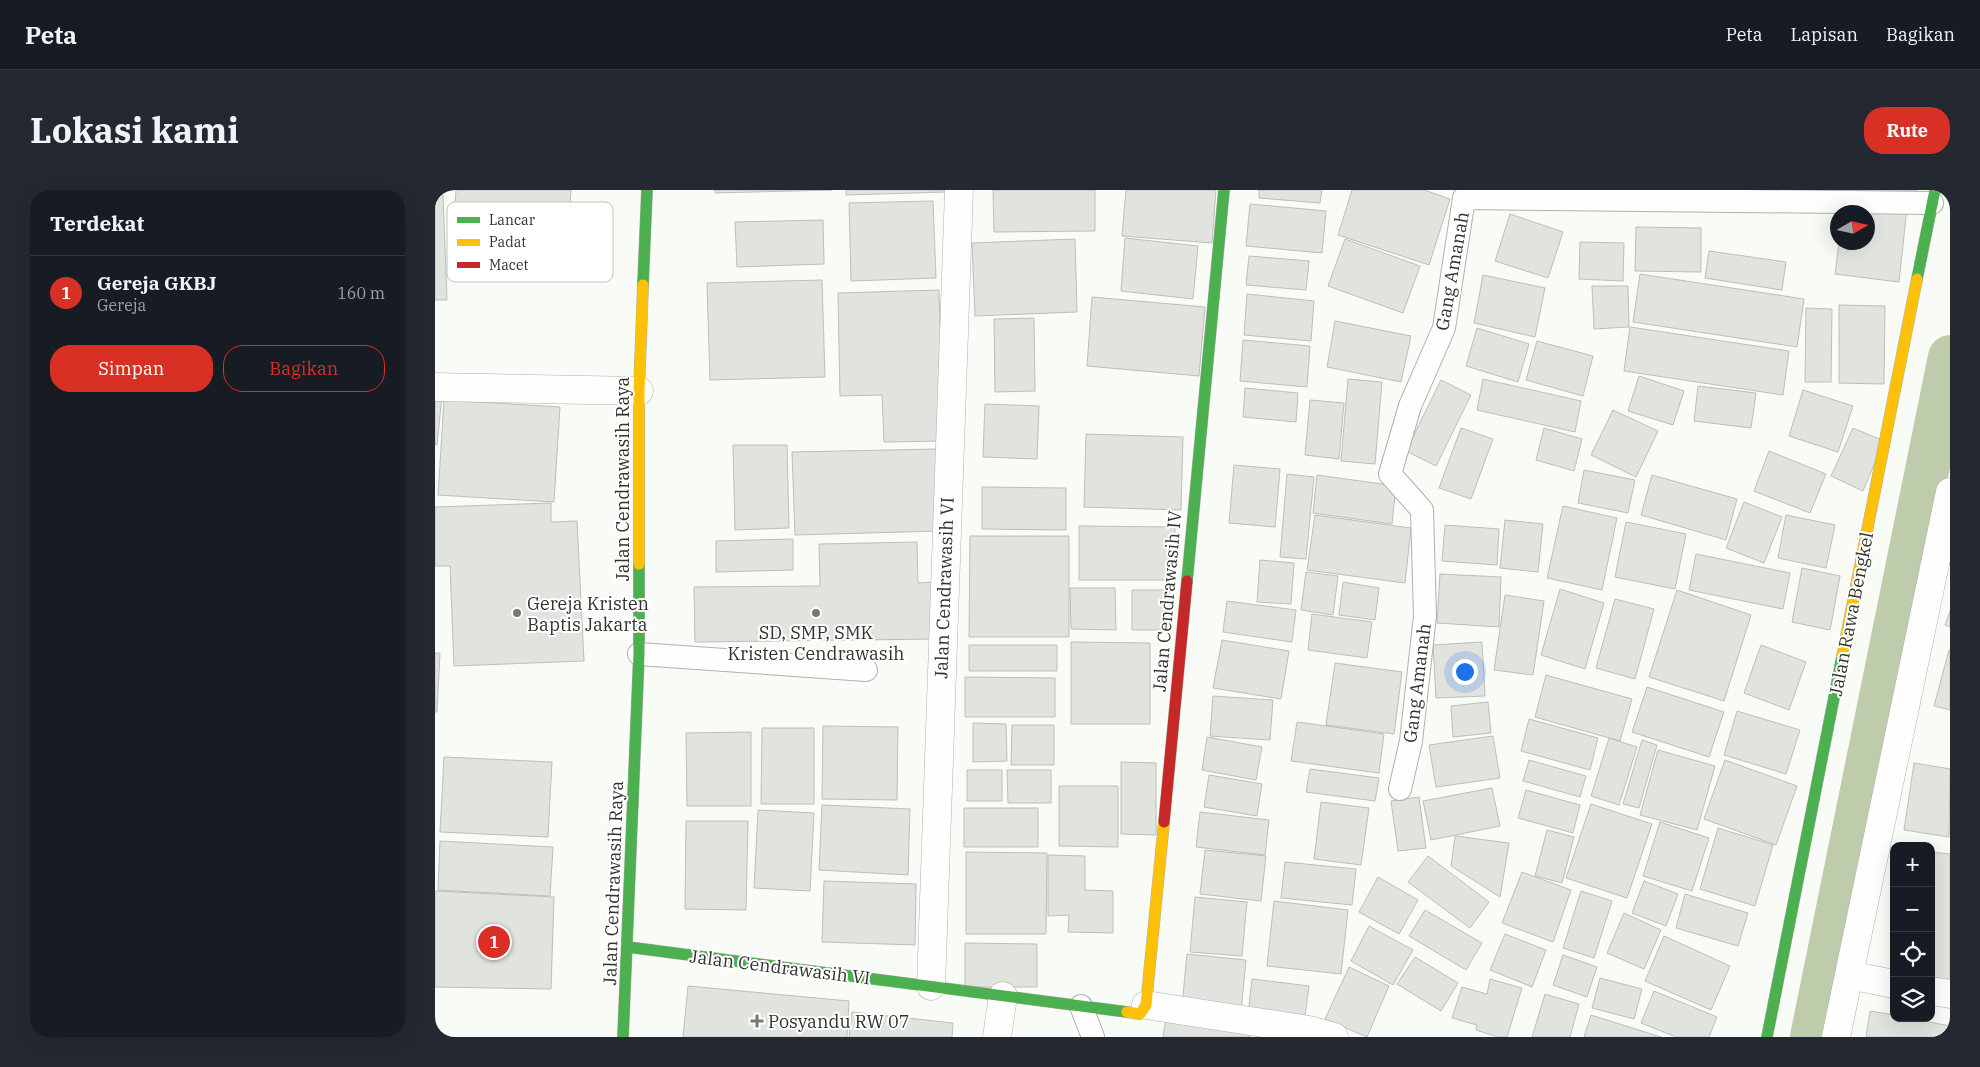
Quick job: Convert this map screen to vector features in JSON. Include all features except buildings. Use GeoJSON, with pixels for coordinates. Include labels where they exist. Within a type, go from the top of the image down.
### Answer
{"type":"FeatureCollection","features":[{"type":"Feature","properties":{"kind":"street","name":"Jalan Cendrawasih Raya"},"geometry":{"type":"LineString","coordinates":[[623,1037],[639,654],[639,391],[647,190]]}},
{"type":"Feature","properties":{"kind":"street","name":"Jalan Cendrawasih VI"},"geometry":{"type":"LineString","coordinates":[[931,986],[959,190]]}},
{"type":"Feature","properties":{"kind":"street","name":"Jalan Cendrawasih IV"},"geometry":{"type":"LineString","coordinates":[[1143,1010],[1224,190]]}},
{"type":"Feature","properties":{"kind":"street","name":"Jalan Rawa Bengkel"},"geometry":{"type":"LineString","coordinates":[[1767,1037],[1934,197]]}},
{"type":"Feature","properties":{"kind":"street"},"geometry":{"type":"LineString","coordinates":[[435,388],[639,391]]}},
{"type":"Feature","properties":{"kind":"street"},"geometry":{"type":"LineString","coordinates":[[1836,1037],[1942,576],[1950,492]]}},
{"type":"Feature","properties":{"kind":"street","name":"Jalan Cendrawasih VI"},"geometry":{"type":"LineString","coordinates":[[628,947],[1081,1006],[1143,1010]]}},
{"type":"Feature","properties":{"kind":"street"},"geometry":{"type":"LineString","coordinates":[[1849,976],[1890,983]]}},
{"type":"Feature","properties":{"kind":"street"},"geometry":{"type":"LineString","coordinates":[[1935,992],[1950,994]]}},
{"type":"Feature","properties":{"kind":"street"},"geometry":{"type":"LineString","coordinates":[[997,1037],[1003,996]]}},
{"type":"Feature","properties":{"kind":"street"},"geometry":{"type":"LineString","coordinates":[[1143,1010],[1309,1030],[1334,1037]]}},
{"type":"Feature","properties":{"kind":"lane","name":"Gang Amanah"},"geometry":{"type":"LineString","coordinates":[[1401,789],[1411,741],[1425,616],[1422,510],[1390,474],[1410,406],[1444,328],[1464,198],[1934,197]]}},
{"type":"Feature","properties":{"kind":"lane"},"geometry":{"type":"LineString","coordinates":[[639,654],[865,670]]}},
{"type":"Feature","properties":{"kind":"lane"},"geometry":{"type":"LineString","coordinates":[[1081,1006],[1093,1037]]}},
{"type":"Feature","properties":{"kind":"waterway"},"geometry":{"type":"LineString","coordinates":[[1812,1037],[1950,357]]}},
{"type":"Feature","properties":{"kind":"traffic: fast"},"geometry":{"type":"LineString","coordinates":[[643,285],[647,190]]}},
{"type":"Feature","properties":{"kind":"traffic: fast"},"geometry":{"type":"LineString","coordinates":[[1187,581],[1224,190]]}},
{"type":"Feature","properties":{"kind":"traffic: fast"},"geometry":{"type":"LineString","coordinates":[[1917,279],[1935,190]]}},
{"type":"Feature","properties":{"kind":"traffic: fast"},"geometry":{"type":"LineString","coordinates":[[623,1037],[639,654],[639,564]]}},
{"type":"Feature","properties":{"kind":"traffic: fast"},"geometry":{"type":"LineString","coordinates":[[1767,1037],[1842,657]]}},
{"type":"Feature","properties":{"kind":"traffic: fast"},"geometry":{"type":"LineString","coordinates":[[628,947],[1127,1012]]}},
{"type":"Feature","properties":{"kind":"traffic: slow"},"geometry":{"type":"LineString","coordinates":[[1842,657],[1917,279]]}},
{"type":"Feature","properties":{"kind":"traffic: slow"},"geometry":{"type":"LineString","coordinates":[[639,564],[639,391],[643,285]]}},
{"type":"Feature","properties":{"kind":"traffic: slow"},"geometry":{"type":"LineString","coordinates":[[1127,1012],[1140,1014],[1146,1005],[1164,822]]}},
{"type":"Feature","properties":{"kind":"traffic: jam"},"geometry":{"type":"LineString","coordinates":[[1164,822],[1187,581]]}},
{"type":"Feature","properties":{"kind":"place","name":"Gereja Kristen Baptis Jakarta"},"geometry":{"type":"Point","coordinates":[517,613]}},
{"type":"Feature","properties":{"kind":"place","name":"SD, SMP, SMK Kristen Cendrawasih"},"geometry":{"type":"Point","coordinates":[816,613]}},
{"type":"Feature","properties":{"kind":"place","name":"Gereja GKBJ"},"geometry":{"type":"Point","coordinates":[494,942]}},
{"type":"Feature","properties":{"kind":"place","name":"Posyandu RW 07"},"geometry":{"type":"Point","coordinates":[757,1021]}}]}
